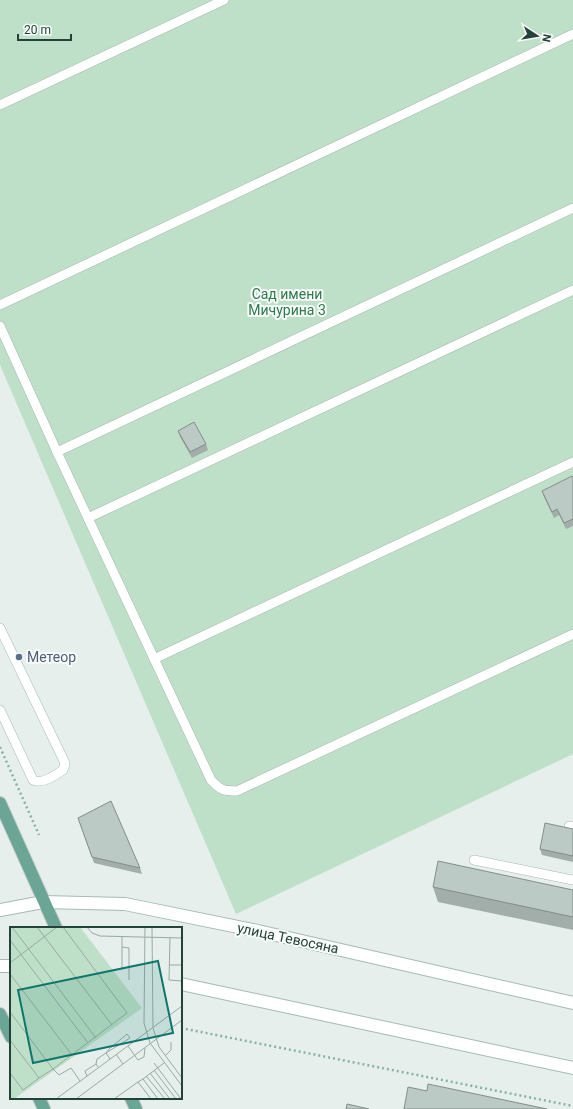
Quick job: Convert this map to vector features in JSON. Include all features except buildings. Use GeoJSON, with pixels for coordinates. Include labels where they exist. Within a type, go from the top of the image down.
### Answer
{"type":"FeatureCollection","features":[{"type":"Feature","properties":{"kind":"main road"},"geometry":{"type":"LineString","coordinates":[[0,803],[56,927]]}},
{"type":"Feature","properties":{"kind":"main road","name":"улица Тевосяна"},"geometry":{"type":"LineString","coordinates":[[0,910],[44,902],[125,904],[258,931],[573,1003]]}},
{"type":"Feature","properties":{"kind":"main road"},"geometry":{"type":"LineString","coordinates":[[182,984],[573,1068]]}},
{"type":"Feature","properties":{"kind":"main road"},"geometry":{"type":"LineString","coordinates":[[0,1014],[10,1035]]}},
{"type":"Feature","properties":{"kind":"main road"},"geometry":{"type":"LineString","coordinates":[[39,1099],[44,1109]]}},
{"type":"Feature","properties":{"kind":"main road"},"geometry":{"type":"LineString","coordinates":[[131,1099],[136,1109]]}},
{"type":"Feature","properties":{"kind":"lane"},"geometry":{"type":"LineString","coordinates":[[0,105],[224,0]]}},
{"type":"Feature","properties":{"kind":"lane"},"geometry":{"type":"LineString","coordinates":[[0,305],[573,34]]}},
{"type":"Feature","properties":{"kind":"lane"},"geometry":{"type":"LineString","coordinates":[[57,452],[573,208]]}},
{"type":"Feature","properties":{"kind":"lane"},"geometry":{"type":"LineString","coordinates":[[88,518],[573,290]]}},
{"type":"Feature","properties":{"kind":"lane"},"geometry":{"type":"LineString","coordinates":[[0,326],[154,659],[211,780],[217,787],[225,791],[237,791],[573,634]]}},
{"type":"Feature","properties":{"kind":"lane"},"geometry":{"type":"LineString","coordinates":[[154,659],[573,462]]}},
{"type":"Feature","properties":{"kind":"lane"},"geometry":{"type":"LineString","coordinates":[[0,628],[64,761],[65,764],[63,770],[42,781],[39,782],[33,780],[0,710]]}},
{"type":"Feature","properties":{"kind":"lane"},"geometry":{"type":"LineString","coordinates":[[474,860],[573,880]]}},
{"type":"Feature","properties":{"kind":"path"},"geometry":{"type":"LineString","coordinates":[[0,748],[39,835]]}},
{"type":"Feature","properties":{"kind":"path"},"geometry":{"type":"LineString","coordinates":[[182,1028],[573,1106]]}},
{"type":"Feature","properties":{"kind":"green space","name":"Сад имени Мичурина 3"},"geometry":{"type":"Polygon","coordinates":[[[0,0],[573,0],[573,754],[236,914],[0,365],[0,0]]]}},
{"type":"Feature","properties":{"kind":"place","name":"Метеор"},"geometry":{"type":"Point","coordinates":[19,657]}}]}
